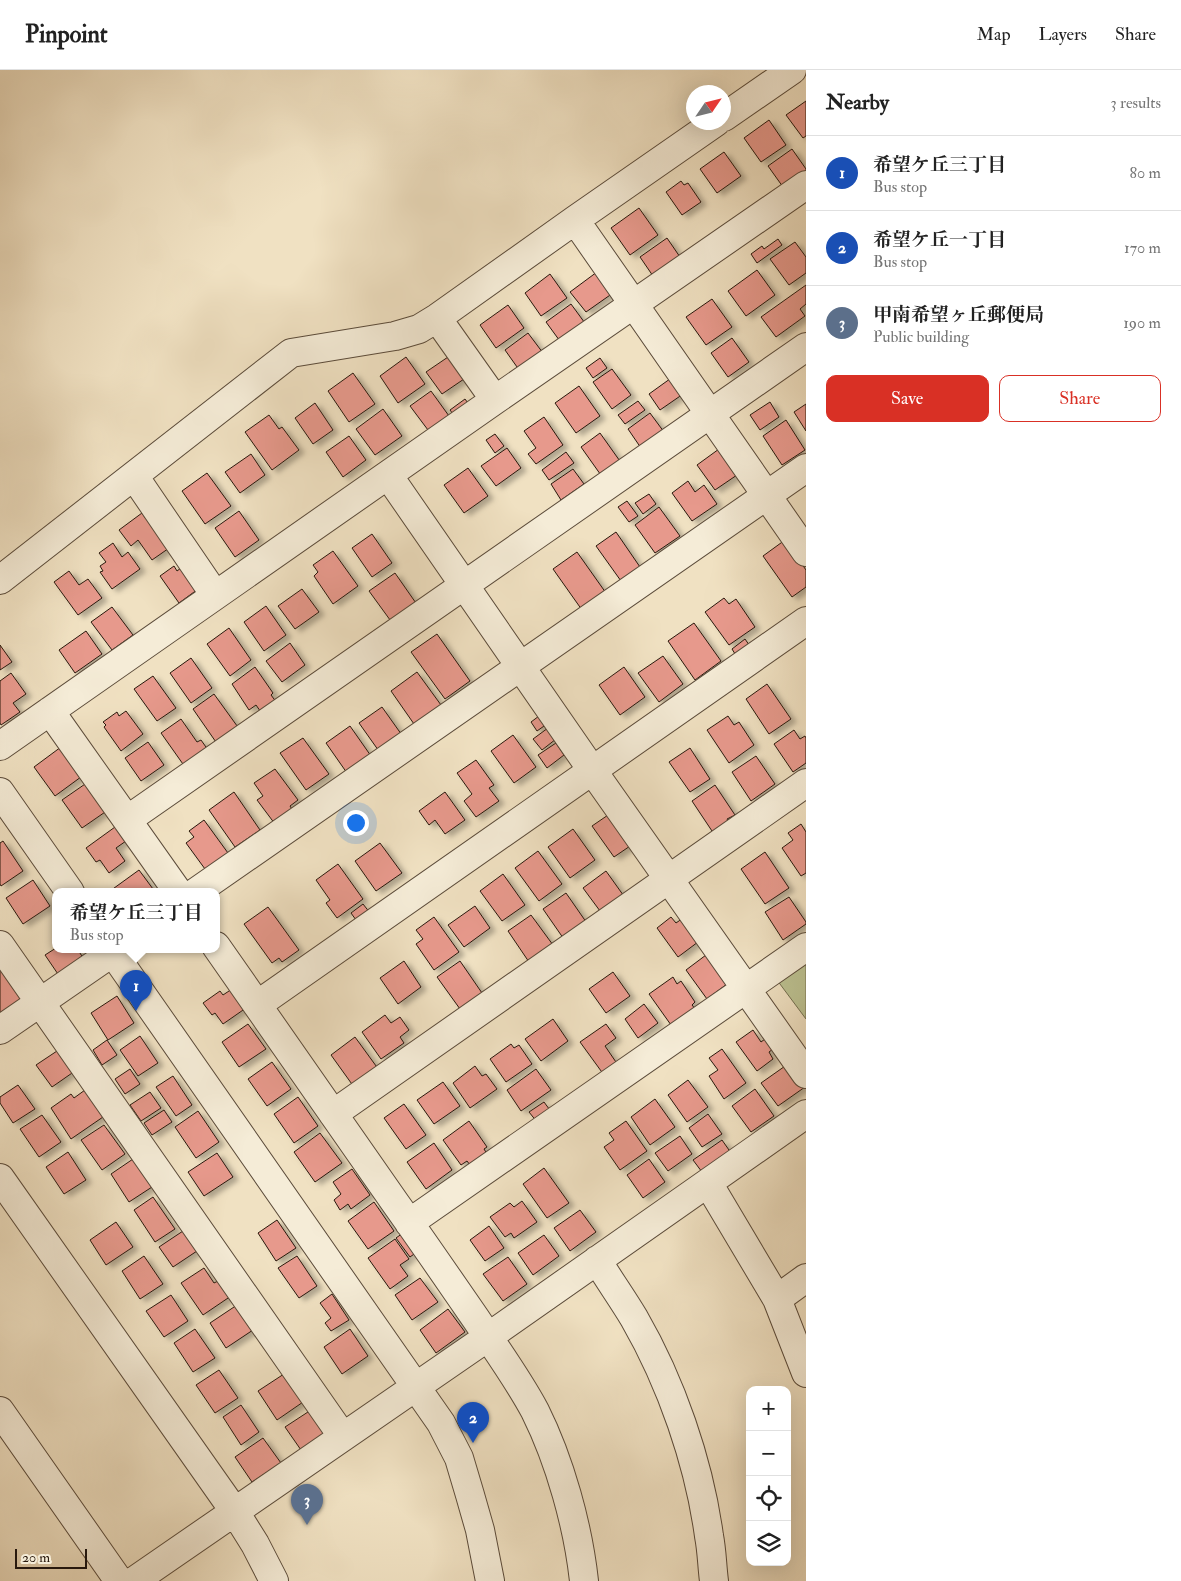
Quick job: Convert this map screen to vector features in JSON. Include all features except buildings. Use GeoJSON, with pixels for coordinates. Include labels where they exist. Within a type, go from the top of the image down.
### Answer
{"type":"FeatureCollection","features":[{"type":"Feature","properties":{"kind":"street"},"geometry":{"type":"LineString","coordinates":[[731,112],[792,70]]}},
{"type":"Feature","properties":{"kind":"street"},"geometry":{"type":"LineString","coordinates":[[0,580],[291,353],[395,336],[419,329],[704,130]]}},
{"type":"Feature","properties":{"kind":"street"},"geometry":{"type":"LineString","coordinates":[[0,746],[806,185]]}},
{"type":"Feature","properties":{"kind":"street"},"geometry":{"type":"LineString","coordinates":[[575,220],[806,552]]}},
{"type":"Feature","properties":{"kind":"street"},"geometry":{"type":"LineString","coordinates":[[437,318],[495,400]]}},
{"type":"Feature","properties":{"kind":"street"},"geometry":{"type":"LineString","coordinates":[[127,820],[806,347]]}},
{"type":"Feature","properties":{"kind":"street"},"geometry":{"type":"LineString","coordinates":[[202,888],[806,468]]}},
{"type":"Feature","properties":{"kind":"street"},"geometry":{"type":"LineString","coordinates":[[388,475],[520,667],[806,1074]]}},
{"type":"Feature","properties":{"kind":"street"},"geometry":{"type":"LineString","coordinates":[[134,476],[215,595]]}},
{"type":"Feature","properties":{"kind":"street"},"geometry":{"type":"LineString","coordinates":[[257,1005],[806,621]]}},
{"type":"Feature","properties":{"kind":"street"},"geometry":{"type":"LineString","coordinates":[[50,711],[175,888]]}},
{"type":"Feature","properties":{"kind":"street"},"geometry":{"type":"LineString","coordinates":[[333,1114],[806,783]]}},
{"type":"Feature","properties":{"kind":"street"},"geometry":{"type":"LineString","coordinates":[[0,792],[67,888]]}},
{"type":"Feature","properties":{"kind":"street"},"geometry":{"type":"LineString","coordinates":[[0,945],[343,1437]]}},
{"type":"Feature","properties":{"kind":"street"},"geometry":{"type":"LineString","coordinates":[[409,1223],[806,947]]}},
{"type":"Feature","properties":{"kind":"street"},"geometry":{"type":"LineString","coordinates":[[220,952],[521,1387],[546,1437],[574,1521],[584,1581]]}},
{"type":"Feature","properties":{"kind":"street"},"geometry":{"type":"LineString","coordinates":[[0,1030],[110,953]]}},
{"type":"Feature","properties":{"kind":"street"},"geometry":{"type":"LineString","coordinates":[[114,953],[441,1423],[459,1458],[480,1530],[490,1581]]}},
{"type":"Feature","properties":{"kind":"street"},"geometry":{"type":"LineString","coordinates":[[134,1581],[488,1337],[806,1114]]}},
{"type":"Feature","properties":{"kind":"street"},"geometry":{"type":"LineString","coordinates":[[0,1179],[235,1512],[274,1581]]}},
{"type":"Feature","properties":{"kind":"street"},"geometry":{"type":"LineString","coordinates":[[708,1183],[777,1299],[806,1373]]}},
{"type":"Feature","properties":{"kind":"street"},"geometry":{"type":"LineString","coordinates":[[597,1260],[634,1319],[674,1405],[700,1490],[709,1536],[714,1581]]}},
{"type":"Feature","properties":{"kind":"street"},"geometry":{"type":"LineString","coordinates":[[777,1299],[806,1278]]}},
{"type":"Feature","properties":{"kind":"street"},"geometry":{"type":"LineString","coordinates":[[0,1411],[119,1581]]}},
{"type":"Feature","properties":{"kind":"green space"},"geometry":{"type":"Polygon","coordinates":[[[806,960],[806,1019],[777,980],[806,960]]]}},
{"type":"Feature","properties":{"kind":"place","name":"希望ケ丘三丁目"},"geometry":{"type":"Point","coordinates":[136,1011]}},
{"type":"Feature","properties":{"kind":"place","name":"希望ケ丘一丁目"},"geometry":{"type":"Point","coordinates":[473,1443]}},
{"type":"Feature","properties":{"kind":"place","name":"甲南希望ヶ丘郵便局"},"geometry":{"type":"Point","coordinates":[307,1525]}}]}
